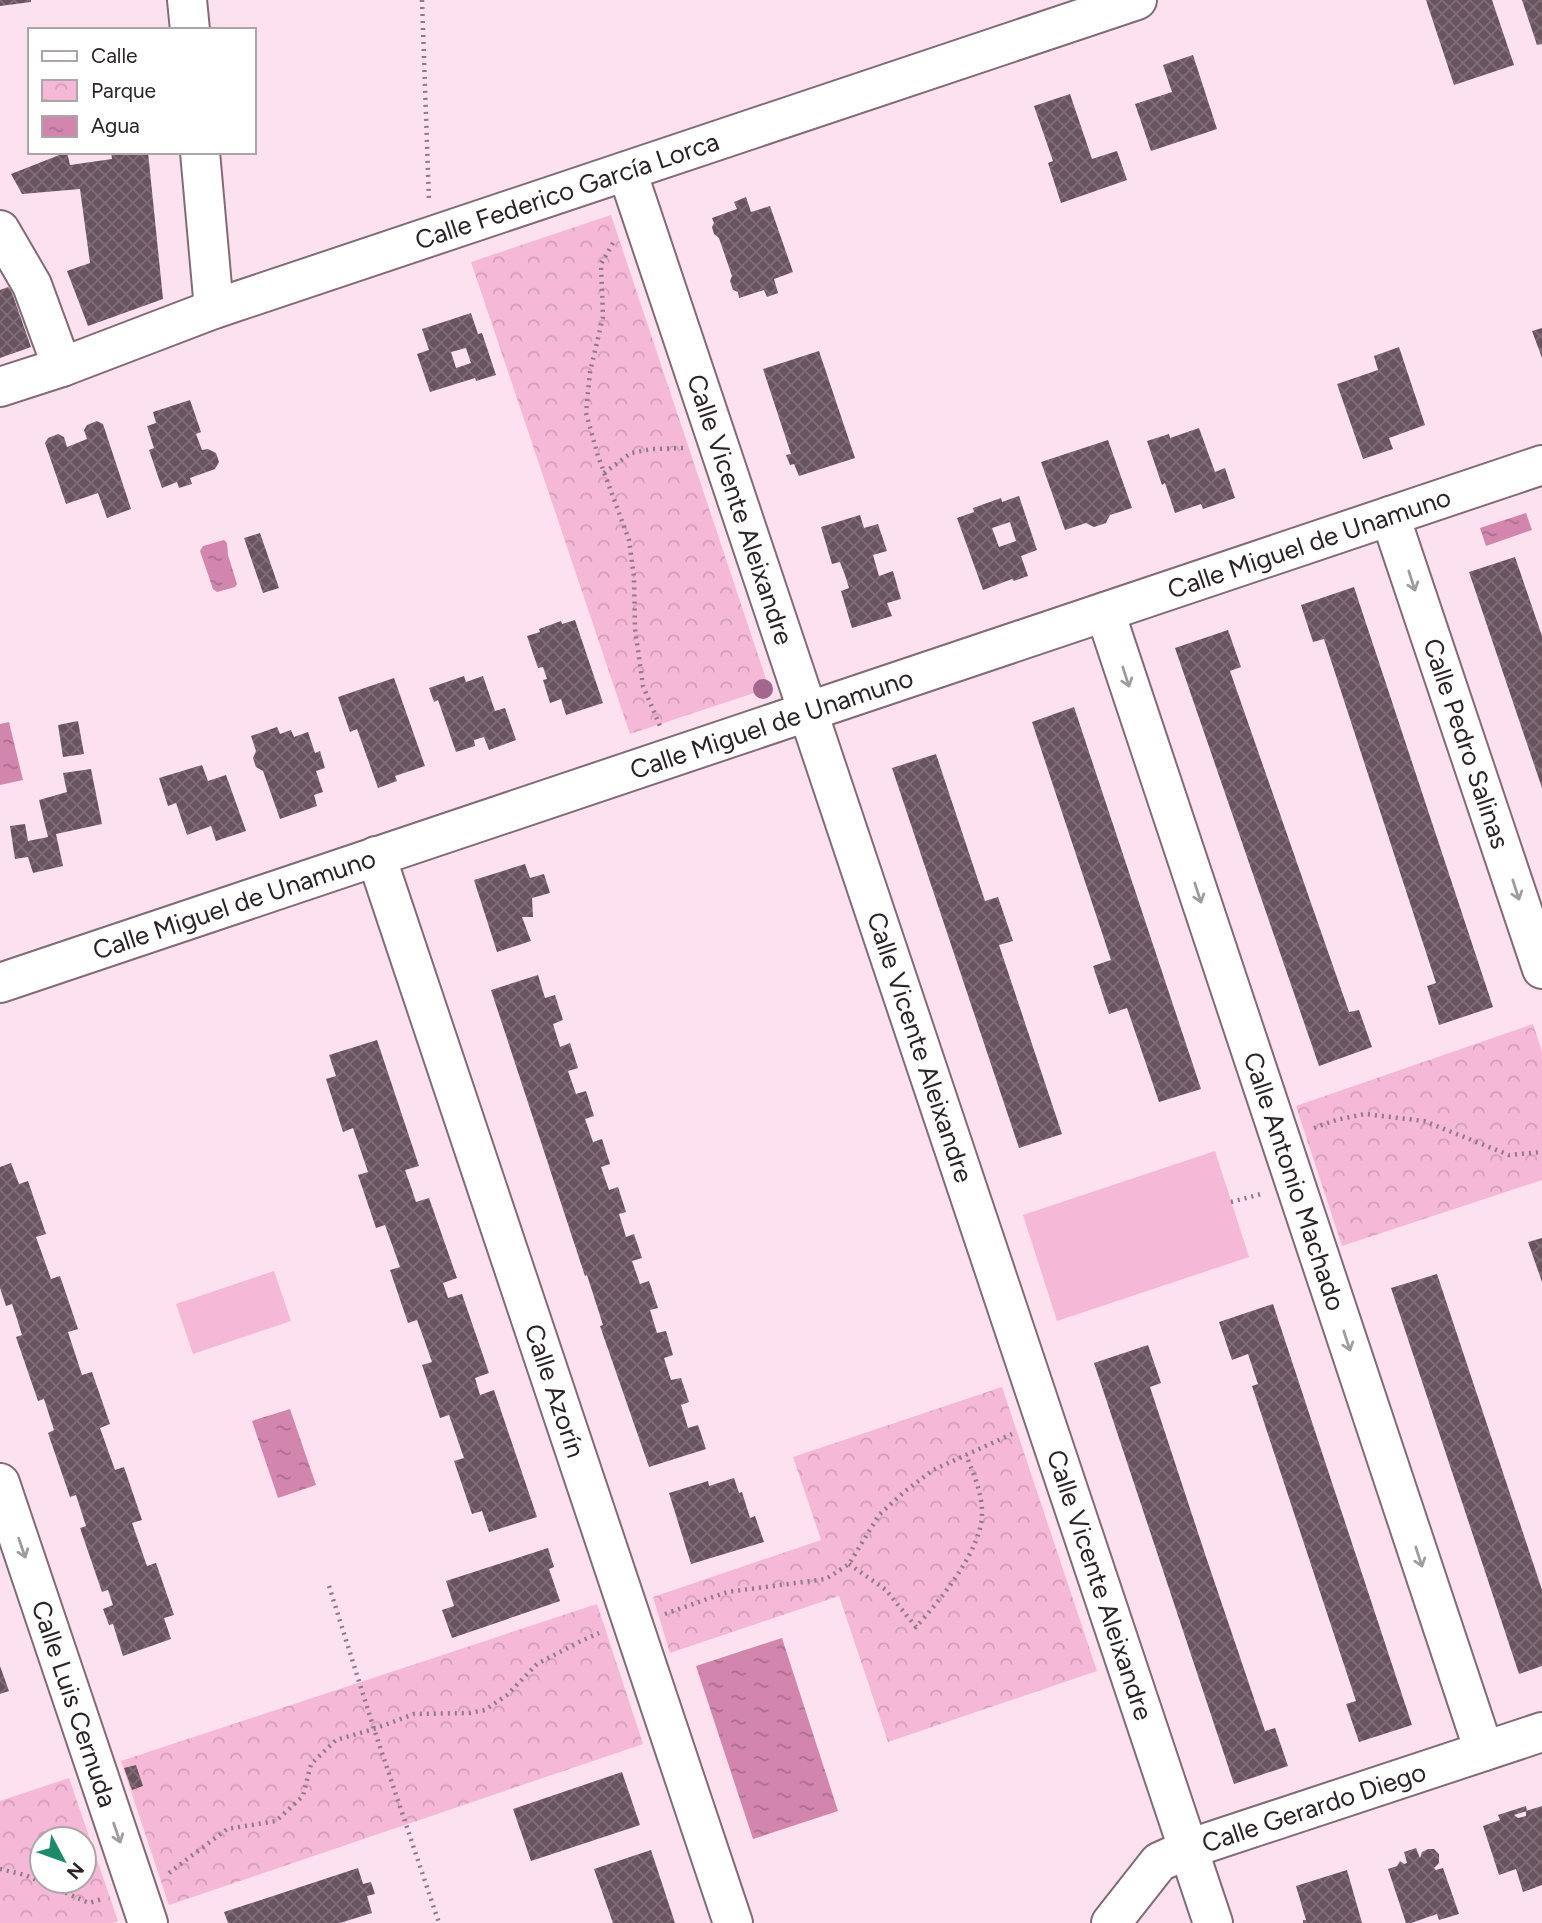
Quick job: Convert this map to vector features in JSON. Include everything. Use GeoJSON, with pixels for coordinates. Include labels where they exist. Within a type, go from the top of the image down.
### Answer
{"type":"FeatureCollection","features":[{"type":"Feature","properties":{"kind":"street"},"geometry":{"type":"LineString","coordinates":[[187,0],[190,28]]}},
{"type":"Feature","properties":{"kind":"street","name":"Calle Federico García Lorca"},"geometry":{"type":"LineString","coordinates":[[0,387],[62,367],[214,309],[430,236],[632,185],[1137,0]]}},
{"type":"Feature","properties":{"kind":"street"},"geometry":{"type":"LineString","coordinates":[[200,154],[214,309]]}},
{"type":"Feature","properties":{"kind":"street","name":"Calle Vicente Aleixandre"},"geometry":{"type":"LineString","coordinates":[[632,185],[1213,1923]]}},
{"type":"Feature","properties":{"kind":"street"},"geometry":{"type":"LineString","coordinates":[[0,230],[32,285],[62,367]]}},
{"type":"Feature","properties":{"kind":"street","name":"Calle Miguel de Unamuno"},"geometry":{"type":"LineString","coordinates":[[0,983],[1542,465]]}},
{"type":"Feature","properties":{"kind":"street","name":"Calle Pedro Salinas"},"geometry":{"type":"LineString","coordinates":[[1390,516],[1542,969]]}},
{"type":"Feature","properties":{"kind":"street","name":"Calle Antonio Machado"},"geometry":{"type":"LineString","coordinates":[[1105,612],[1484,1751]]}},
{"type":"Feature","properties":{"kind":"street","name":"Calle Azorín"},"geometry":{"type":"LineString","coordinates":[[376,856],[733,1923]]}},
{"type":"Feature","properties":{"kind":"street","name":"Calle Luis Cernuda"},"geometry":{"type":"LineString","coordinates":[[0,1483],[142,1906]]}},
{"type":"Feature","properties":{"kind":"street","name":"Calle Gerardo Diego"},"geometry":{"type":"LineString","coordinates":[[1111,1923],[1158,1862],[1188,1849],[1542,1732]]}},
{"type":"Feature","properties":{"kind":"path"},"geometry":{"type":"LineString","coordinates":[[422,0],[430,236]]}},
{"type":"Feature","properties":{"kind":"path"},"geometry":{"type":"LineString","coordinates":[[632,185],[601,264],[603,317],[590,372],[586,413],[604,473],[629,540],[634,578],[635,629],[643,686],[673,757]]}},
{"type":"Feature","properties":{"kind":"path"},"geometry":{"type":"LineString","coordinates":[[604,473],[631,453],[651,449],[720,446]]}},
{"type":"Feature","properties":{"kind":"path"},"geometry":{"type":"LineString","coordinates":[[1280,1140],[1336,1120],[1365,1114],[1424,1121],[1509,1155],[1542,1153]]}},
{"type":"Feature","properties":{"kind":"path"},"geometry":{"type":"LineString","coordinates":[[0,1869],[25,1875],[89,1903],[142,1906],[193,1853],[227,1829],[276,1821],[303,1796],[311,1764],[336,1740],[414,1714],[485,1710],[507,1695],[537,1664],[581,1641],[727,1592],[826,1579],[849,1564],[879,1516],[933,1470],[1045,1419]]}},
{"type":"Feature","properties":{"kind":"path"},"geometry":{"type":"LineString","coordinates":[[849,1564],[886,1590],[916,1627],[945,1595],[976,1540],[983,1513],[977,1485],[966,1455]]}},
{"type":"Feature","properties":{"kind":"path"},"geometry":{"type":"LineString","coordinates":[[329,1586],[439,1923]]}},
{"type":"Feature","properties":{"kind":"green space"},"geometry":{"type":"Polygon","coordinates":[[[611,215],[769,688],[630,734],[471,262],[611,215]]]}},
{"type":"Feature","properties":{"kind":"green space"},"geometry":{"type":"Polygon","coordinates":[[[1533,1024],[1542,1052],[1542,1180],[1342,1246],[1296,1106],[1533,1024]]]}},
{"type":"Feature","properties":{"kind":"green space"},"geometry":{"type":"Polygon","coordinates":[[[1215,1151],[1249,1257],[1057,1321],[1023,1215],[1215,1151]]]}},
{"type":"Feature","properties":{"kind":"green space"},"geometry":{"type":"Polygon","coordinates":[[[274,1271],[291,1321],[193,1354],[176,1304],[274,1271]]]}},
{"type":"Feature","properties":{"kind":"green space"},"geometry":{"type":"Polygon","coordinates":[[[1002,1387],[1097,1671],[888,1742],[839,1596],[670,1653],[653,1597],[821,1540],[793,1457],[1002,1387]]]}},
{"type":"Feature","properties":{"kind":"green space"},"geometry":{"type":"Polygon","coordinates":[[[597,1604],[643,1744],[169,1905],[121,1761],[597,1604]]]}},
{"type":"Feature","properties":{"kind":"green space"},"geometry":{"type":"Polygon","coordinates":[[[69,1778],[85,1825],[28,1825],[28,1895],[98,1895],[98,1863],[118,1921],[0,1923],[0,1801],[69,1778]]]}},
{"type":"Feature","properties":{"kind":"water"},"geometry":{"type":"Polygon","coordinates":[[[1526,513],[1532,530],[1486,546],[1480,528],[1526,513]]]}},
{"type":"Feature","properties":{"kind":"water"},"geometry":{"type":"Polygon","coordinates":[[[224,540],[237,584],[217,592],[213,589],[200,551],[203,546],[224,540]]]}},
{"type":"Feature","properties":{"kind":"water"},"geometry":{"type":"Polygon","coordinates":[[[9,722],[23,780],[0,785],[0,724],[9,722]]]}},
{"type":"Feature","properties":{"kind":"water"},"geometry":{"type":"Polygon","coordinates":[[[290,1409],[316,1485],[278,1498],[252,1421],[290,1409]]]}},
{"type":"Feature","properties":{"kind":"water"},"geometry":{"type":"Polygon","coordinates":[[[782,1638],[838,1811],[753,1839],[696,1666],[782,1638]]]}},
{"type":"Feature","properties":{"kind":"building"},"geometry":{"type":"Polygon","coordinates":[[[0,0],[31,0],[31,2],[0,6],[0,0]]]}},
{"type":"Feature","properties":{"kind":"building"},"geometry":{"type":"Polygon","coordinates":[[[1426,0],[1492,0],[1514,65],[1454,85],[1426,0]]]}},
{"type":"Feature","properties":{"kind":"building"},"geometry":{"type":"Polygon","coordinates":[[[1522,0],[1542,0],[1542,44],[1537,45],[1522,0]]]}},
{"type":"Feature","properties":{"kind":"building"},"geometry":{"type":"Polygon","coordinates":[[[1193,55],[1217,129],[1151,151],[1135,104],[1172,92],[1163,65],[1193,55]]]}},
{"type":"Feature","properties":{"kind":"building"},"geometry":{"type":"Polygon","coordinates":[[[1070,94],[1092,159],[1117,151],[1127,180],[1061,203],[1048,163],[1053,161],[1034,106],[1070,94]]]}},
{"type":"Feature","properties":{"kind":"building"},"geometry":{"type":"Polygon","coordinates":[[[62,154],[67,154],[70,165],[112,159],[111,154],[148,154],[163,299],[88,326],[67,271],[90,263],[80,189],[22,194],[11,174],[62,154]]]}},
{"type":"Feature","properties":{"kind":"building"},"geometry":{"type":"Polygon","coordinates":[[[746,197],[751,212],[770,206],[793,272],[774,279],[778,293],[767,297],[764,290],[739,298],[738,292],[733,290],[730,281],[732,276],[719,238],[712,227],[712,218],[737,209],[734,202],[746,197]]]}},
{"type":"Feature","properties":{"kind":"building"},"geometry":{"type":"Polygon","coordinates":[[[8,287],[31,347],[0,358],[0,290],[8,287]]]}},
{"type":"Feature","properties":{"kind":"building"},"geometry":{"type":"Polygon","coordinates":[[[471,313],[478,334],[482,333],[496,375],[476,381],[475,378],[430,392],[417,354],[429,350],[422,329],[471,313]],[[466,348],[451,352],[456,368],[471,363],[466,348]]]}},
{"type":"Feature","properties":{"kind":"building"},"geometry":{"type":"Polygon","coordinates":[[[1542,328],[1542,358],[1532,331],[1542,328]]]}},
{"type":"Feature","properties":{"kind":"building"},"geometry":{"type":"Polygon","coordinates":[[[1399,347],[1425,425],[1389,438],[1393,449],[1363,459],[1337,384],[1378,370],[1374,356],[1399,347]]]}},
{"type":"Feature","properties":{"kind":"building"},"geometry":{"type":"Polygon","coordinates":[[[819,351],[855,458],[799,476],[786,455],[791,454],[763,369],[819,351]]]}},
{"type":"Feature","properties":{"kind":"building"},"geometry":{"type":"Polygon","coordinates":[[[190,400],[201,432],[196,434],[202,450],[208,449],[216,453],[219,462],[215,469],[190,478],[192,484],[179,488],[177,482],[162,488],[149,450],[154,448],[147,426],[156,423],[153,412],[190,400]]]}},
{"type":"Feature","properties":{"kind":"building"},"geometry":{"type":"Polygon","coordinates":[[[97,421],[103,424],[131,509],[107,518],[98,493],[66,504],[45,443],[48,438],[58,434],[64,437],[67,447],[87,439],[84,430],[87,425],[97,421]]]}},
{"type":"Feature","properties":{"kind":"building"},"geometry":{"type":"Polygon","coordinates":[[[1199,428],[1215,472],[1225,468],[1235,498],[1203,509],[1201,504],[1175,513],[1147,441],[1169,434],[1170,438],[1199,428]]]}},
{"type":"Feature","properties":{"kind":"building"},"geometry":{"type":"Polygon","coordinates":[[[1108,440],[1132,508],[1110,515],[1106,523],[1094,527],[1086,523],[1065,530],[1041,462],[1108,440]]]}},
{"type":"Feature","properties":{"kind":"building"},"geometry":{"type":"Polygon","coordinates":[[[1019,496],[1037,550],[1021,556],[1028,576],[983,590],[957,518],[974,512],[973,508],[1001,498],[1002,502],[1019,496]],[[1010,522],[992,528],[999,547],[1016,541],[1010,522]]]}},
{"type":"Feature","properties":{"kind":"building"},"geometry":{"type":"Polygon","coordinates":[[[860,515],[864,528],[878,524],[887,551],[873,555],[879,576],[893,571],[901,599],[887,603],[892,616],[852,628],[841,591],[849,588],[840,562],[832,564],[821,527],[860,515]]]}},
{"type":"Feature","properties":{"kind":"building"},"geometry":{"type":"Polygon","coordinates":[[[260,533],[279,588],[263,593],[244,538],[260,533]]]}},
{"type":"Feature","properties":{"kind":"building"},"geometry":{"type":"Polygon","coordinates":[[[1515,557],[1542,636],[1542,788],[1469,572],[1515,557]]]}},
{"type":"Feature","properties":{"kind":"building"},"geometry":{"type":"Polygon","coordinates":[[[1354,587],[1493,1007],[1439,1025],[1427,986],[1436,983],[1324,639],[1313,642],[1301,605],[1354,587]]]}},
{"type":"Feature","properties":{"kind":"building"},"geometry":{"type":"Polygon","coordinates":[[[575,620],[603,703],[566,715],[561,699],[550,703],[543,680],[547,679],[543,667],[538,668],[527,636],[561,621],[562,624],[575,620]]]}},
{"type":"Feature","properties":{"kind":"building"},"geometry":{"type":"Polygon","coordinates":[[[1228,630],[1241,667],[1230,671],[1349,1012],[1359,1010],[1372,1047],[1319,1066],[1175,648],[1228,630]]]}},
{"type":"Feature","properties":{"kind":"building"},"geometry":{"type":"Polygon","coordinates":[[[464,676],[466,682],[483,676],[495,711],[505,708],[516,740],[489,750],[484,737],[474,740],[475,746],[456,752],[438,700],[434,702],[429,688],[464,676]]]}},
{"type":"Feature","properties":{"kind":"building"},"geometry":{"type":"Polygon","coordinates":[[[394,678],[425,766],[395,776],[397,781],[378,788],[357,729],[350,732],[338,697],[394,678]]]}},
{"type":"Feature","properties":{"kind":"building"},"geometry":{"type":"Polygon","coordinates":[[[1074,707],[1201,1089],[1159,1102],[1127,1008],[1109,1014],[1093,966],[1111,960],[1032,722],[1074,707]]]}},
{"type":"Feature","properties":{"kind":"building"},"geometry":{"type":"Polygon","coordinates":[[[78,721],[84,754],[63,757],[58,725],[78,721]]]}},
{"type":"Feature","properties":{"kind":"building"},"geometry":{"type":"Polygon","coordinates":[[[277,727],[280,734],[291,730],[294,737],[308,732],[315,753],[320,751],[325,768],[316,771],[323,792],[314,795],[317,806],[280,819],[263,771],[256,767],[253,758],[256,751],[251,736],[277,727]]]}},
{"type":"Feature","properties":{"kind":"building"},"geometry":{"type":"Polygon","coordinates":[[[936,754],[985,901],[998,897],[1013,941],[999,945],[1062,1134],[1019,1148],[892,768],[936,754]]]}},
{"type":"Feature","properties":{"kind":"building"},"geometry":{"type":"Polygon","coordinates":[[[202,765],[208,781],[226,775],[246,831],[216,841],[211,826],[187,835],[176,803],[168,806],[159,778],[202,765]]]}},
{"type":"Feature","properties":{"kind":"building"},"geometry":{"type":"Polygon","coordinates":[[[91,769],[102,824],[56,834],[63,866],[33,873],[28,857],[15,859],[10,826],[25,824],[28,841],[48,837],[39,800],[67,792],[63,773],[91,769]]]}},
{"type":"Feature","properties":{"kind":"building"},"geometry":{"type":"Polygon","coordinates":[[[525,864],[530,878],[544,874],[550,893],[532,898],[533,917],[522,917],[531,941],[497,952],[474,880],[525,864]]]}},
{"type":"Feature","properties":{"kind":"building"},"geometry":{"type":"Polygon","coordinates":[[[538,975],[545,998],[555,995],[563,1020],[553,1024],[560,1047],[570,1043],[578,1068],[568,1071],[576,1094],[586,1091],[594,1116],[585,1119],[593,1142],[602,1139],[610,1164],[601,1167],[609,1190],[618,1187],[626,1212],[619,1214],[626,1237],[634,1234],[642,1258],[632,1261],[640,1284],[649,1281],[658,1308],[650,1310],[657,1333],[666,1331],[673,1355],[664,1358],[671,1380],[681,1378],[689,1402],[681,1405],[688,1428],[698,1425],[706,1449],[649,1467],[600,1326],[603,1325],[587,1275],[585,1276],[491,990],[538,975]]]}},
{"type":"Feature","properties":{"kind":"building"},"geometry":{"type":"Polygon","coordinates":[[[377,1040],[419,1166],[405,1170],[416,1202],[429,1198],[457,1278],[443,1283],[448,1298],[462,1294],[489,1373],[475,1378],[480,1395],[494,1390],[537,1517],[489,1532],[482,1511],[472,1514],[454,1461],[464,1458],[449,1415],[440,1418],[422,1365],[432,1362],[417,1320],[408,1323],[390,1270],[400,1267],[385,1225],[376,1228],[358,1175],[368,1172],[353,1128],[343,1132],[326,1079],[336,1076],[329,1055],[377,1040]]]}},
{"type":"Feature","properties":{"kind":"building"},"geometry":{"type":"Polygon","coordinates":[[[11,1163],[19,1184],[28,1181],[46,1234],[36,1237],[51,1279],[60,1276],[78,1329],[68,1332],[82,1375],[92,1372],[110,1424],[100,1428],[115,1470],[124,1467],[142,1520],[132,1523],[147,1566],[156,1563],[174,1615],[164,1618],[171,1639],[123,1656],[113,1624],[109,1625],[103,1609],[113,1605],[108,1590],[102,1592],[80,1528],[86,1526],[76,1495],[70,1497],[48,1433],[54,1430],[44,1399],[38,1401],[16,1337],[22,1335],[12,1304],[6,1306],[0,1288],[0,1167],[11,1163]]]}},
{"type":"Feature","properties":{"kind":"building"},"geometry":{"type":"Polygon","coordinates":[[[1542,1238],[1542,1282],[1528,1242],[1542,1238]]]}},
{"type":"Feature","properties":{"kind":"building"},"geometry":{"type":"Polygon","coordinates":[[[1437,1274],[1542,1590],[1542,1666],[1519,1674],[1391,1288],[1437,1274]]]}},
{"type":"Feature","properties":{"kind":"building"},"geometry":{"type":"Polygon","coordinates":[[[1273,1304],[1412,1725],[1359,1742],[1346,1704],[1356,1701],[1252,1386],[1258,1384],[1248,1354],[1232,1360],[1219,1322],[1273,1304]]]}},
{"type":"Feature","properties":{"kind":"building"},"geometry":{"type":"Polygon","coordinates":[[[1148,1345],[1161,1383],[1150,1387],[1206,1557],[1265,1731],[1275,1728],[1288,1766],[1234,1784],[1094,1363],[1148,1345]]]}},
{"type":"Feature","properties":{"kind":"building"},"geometry":{"type":"Polygon","coordinates":[[[734,1478],[739,1493],[742,1492],[750,1518],[755,1516],[764,1542],[691,1564],[669,1493],[708,1481],[709,1486],[734,1478]]]}},
{"type":"Feature","properties":{"kind":"building"},"geometry":{"type":"Polygon","coordinates":[[[548,1548],[554,1567],[549,1569],[560,1601],[452,1638],[442,1610],[454,1606],[446,1581],[548,1548]]]}},
{"type":"Feature","properties":{"kind":"building"},"geometry":{"type":"Polygon","coordinates":[[[0,1666],[9,1691],[0,1694],[0,1666]]]}},
{"type":"Feature","properties":{"kind":"building"},"geometry":{"type":"Polygon","coordinates":[[[136,1765],[143,1786],[132,1790],[124,1768],[136,1765]]]}},
{"type":"Feature","properties":{"kind":"building"},"geometry":{"type":"Polygon","coordinates":[[[622,1772],[640,1825],[531,1861],[513,1809],[622,1772]]]}},
{"type":"Feature","properties":{"kind":"building"},"geometry":{"type":"Polygon","coordinates":[[[1526,1806],[1527,1811],[1542,1806],[1542,1885],[1523,1892],[1516,1869],[1499,1875],[1483,1826],[1500,1820],[1498,1815],[1526,1806]],[[1526,1811],[1514,1815],[1518,1818],[1526,1816],[1526,1811]]]}},
{"type":"Feature","properties":{"kind":"building"},"geometry":{"type":"Polygon","coordinates":[[[1416,1848],[1420,1858],[1422,1852],[1428,1849],[1434,1849],[1439,1854],[1439,1863],[1434,1868],[1443,1868],[1459,1914],[1439,1920],[1437,1914],[1406,1923],[1388,1869],[1397,1866],[1400,1861],[1407,1863],[1404,1852],[1416,1848]]]}},
{"type":"Feature","properties":{"kind":"building"},"geometry":{"type":"Polygon","coordinates":[[[651,1850],[675,1923],[613,1923],[594,1869],[651,1850]]]}},
{"type":"Feature","properties":{"kind":"building"},"geometry":{"type":"Polygon","coordinates":[[[358,1868],[363,1884],[371,1882],[375,1894],[367,1896],[372,1913],[340,1923],[228,1923],[224,1912],[358,1868]]]}},
{"type":"Feature","properties":{"kind":"building"},"geometry":{"type":"Polygon","coordinates":[[[1347,1870],[1362,1923],[1303,1923],[1303,1920],[1306,1920],[1296,1886],[1347,1870]]]}}]}
